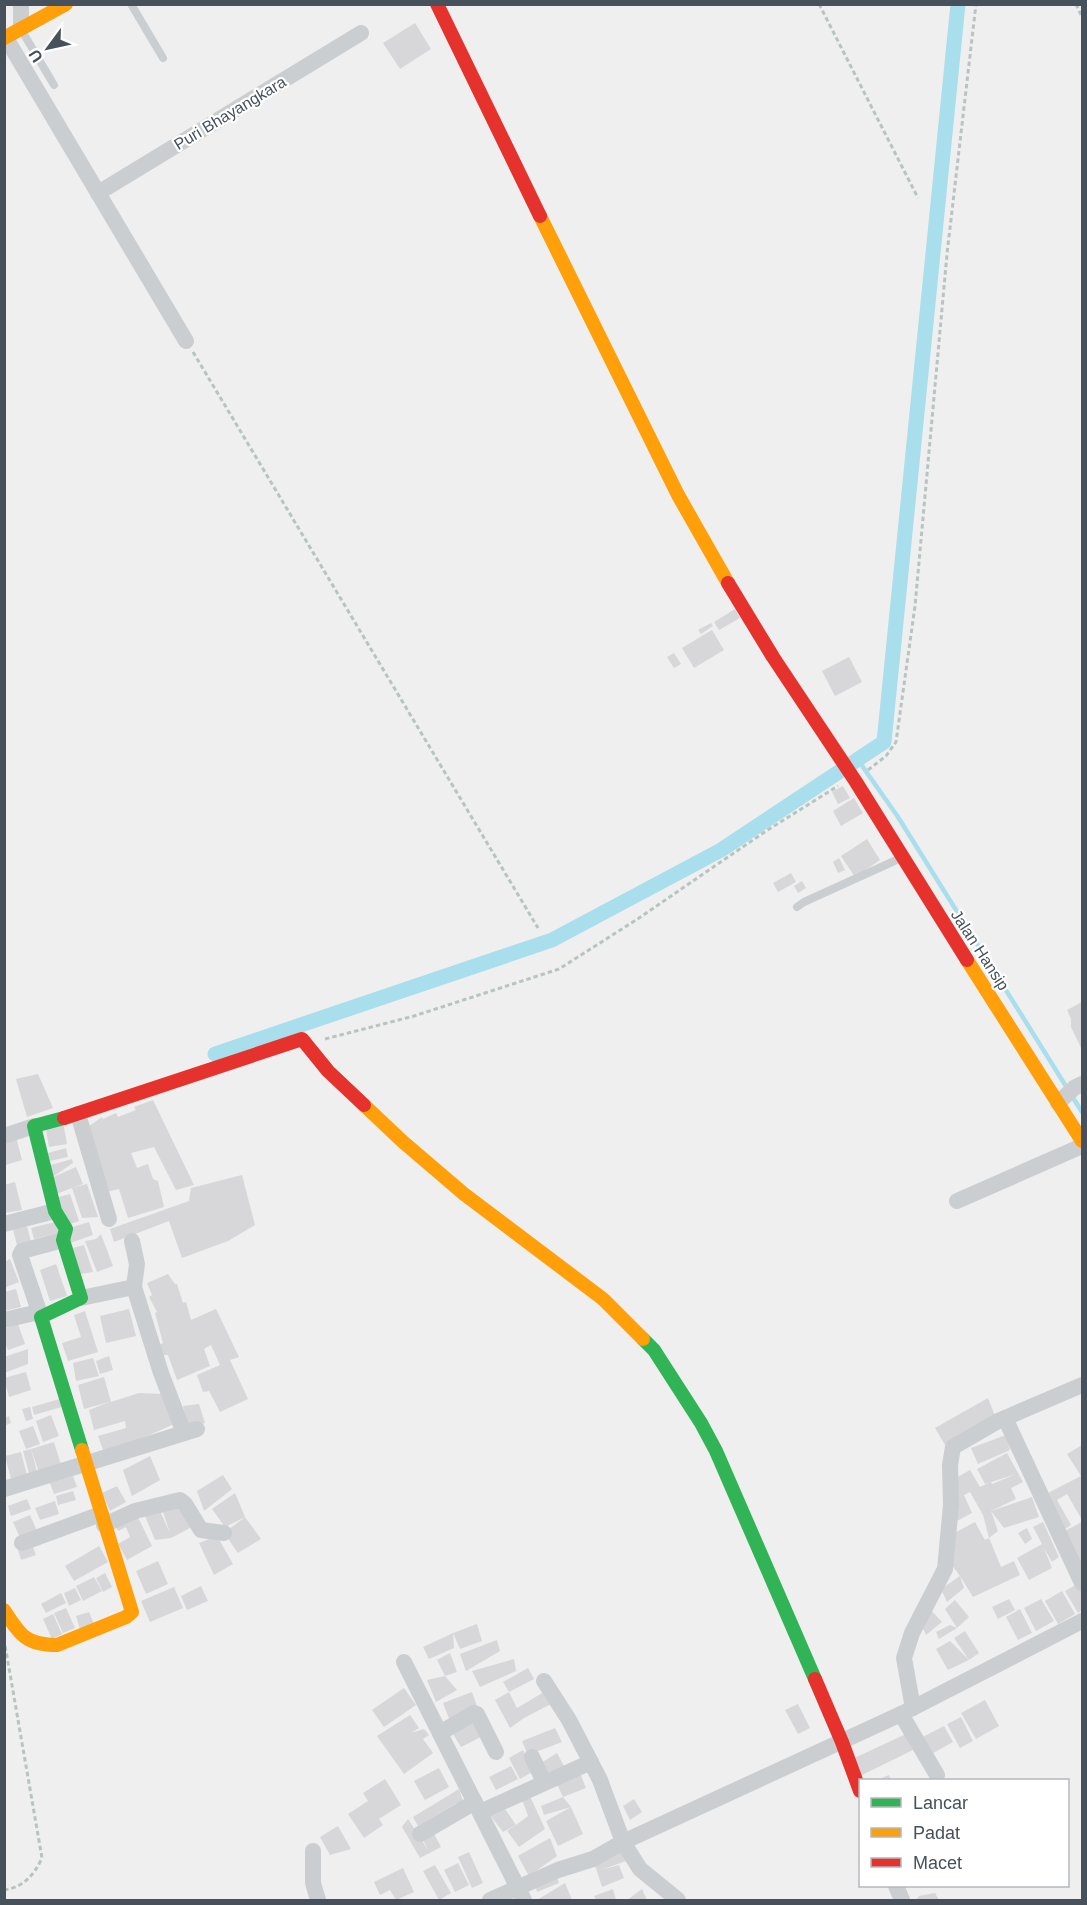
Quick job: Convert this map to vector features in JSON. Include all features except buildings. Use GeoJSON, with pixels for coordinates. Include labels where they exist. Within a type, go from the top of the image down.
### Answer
{"type":"FeatureCollection","features":[{"type":"Feature","properties":{"kind":"street"},"geometry":{"type":"LineString","coordinates":[[9,33],[21,4]]}},
{"type":"Feature","properties":{"kind":"street"},"geometry":{"type":"LineString","coordinates":[[9,33],[66,4]]}},
{"type":"Feature","properties":{"kind":"street","name":"Jalan Hansip"},"geometry":{"type":"LineString","coordinates":[[437,4],[678,495],[723,575],[902,858],[1070,1093],[1083,1141]]}},
{"type":"Feature","properties":{"kind":"street"},"geometry":{"type":"LineString","coordinates":[[9,33],[98,193],[186,340]]}},
{"type":"Feature","properties":{"kind":"street","name":"Puri Bhayangkara"},"geometry":{"type":"LineString","coordinates":[[98,193],[361,33]]}},
{"type":"Feature","properties":{"kind":"street"},"geometry":{"type":"LineString","coordinates":[[4,1137],[296,1041],[402,1141],[464,1194],[603,1299],[654,1350],[716,1450],[859,1786]]}},
{"type":"Feature","properties":{"kind":"street"},"geometry":{"type":"LineString","coordinates":[[78,1113],[109,1219]]}},
{"type":"Feature","properties":{"kind":"street"},"geometry":{"type":"LineString","coordinates":[[34,1126],[55,1211],[66,1229],[63,1240],[81,1298]]}},
{"type":"Feature","properties":{"kind":"street"},"geometry":{"type":"LineString","coordinates":[[957,1201],[1083,1146]]}},
{"type":"Feature","properties":{"kind":"street"},"geometry":{"type":"LineString","coordinates":[[4,1224],[55,1211]]}},
{"type":"Feature","properties":{"kind":"street"},"geometry":{"type":"LineString","coordinates":[[4,1610],[20,1635],[29,1641],[46,1646],[57,1645],[131,1614],[132,1608],[20,1255],[22,1251],[63,1240]]}},
{"type":"Feature","properties":{"kind":"street"},"geometry":{"type":"LineString","coordinates":[[4,1489],[190,1431],[161,1373],[134,1287],[137,1264],[132,1241]]}},
{"type":"Feature","properties":{"kind":"street"},"geometry":{"type":"LineString","coordinates":[[4,1320],[40,1314],[81,1298],[134,1287]]}},
{"type":"Feature","properties":{"kind":"street"},"geometry":{"type":"LineString","coordinates":[[937,1775],[907,1711],[904,1658],[912,1634],[945,1569],[951,1505],[951,1452],[955,1445],[1005,1418],[1083,1385]]}},
{"type":"Feature","properties":{"kind":"street"},"geometry":{"type":"LineString","coordinates":[[1005,1418],[1083,1583]]}},
{"type":"Feature","properties":{"kind":"street"},"geometry":{"type":"LineString","coordinates":[[22,1543],[103,1519],[180,1500],[185,1504],[201,1530],[224,1533]]}},
{"type":"Feature","properties":{"kind":"street"},"geometry":{"type":"LineString","coordinates":[[490,1900],[522,1895],[558,1870],[593,1859],[623,1842],[842,1742],[1083,1620]]}},
{"type":"Feature","properties":{"kind":"street"},"geometry":{"type":"LineString","coordinates":[[404,1662],[522,1895]]}},
{"type":"Feature","properties":{"kind":"street"},"geometry":{"type":"LineString","coordinates":[[544,1681],[591,1762],[609,1800],[623,1842],[640,1869],[678,1900]]}},
{"type":"Feature","properties":{"kind":"street"},"geometry":{"type":"LineString","coordinates":[[440,1733],[474,1713],[477,1714],[496,1752]]}},
{"type":"Feature","properties":{"kind":"street"},"geometry":{"type":"LineString","coordinates":[[532,1757],[544,1782]]}},
{"type":"Feature","properties":{"kind":"street"},"geometry":{"type":"LineString","coordinates":[[420,1834],[478,1807],[591,1762]]}},
{"type":"Feature","properties":{"kind":"street"},"geometry":{"type":"LineString","coordinates":[[313,1851],[313,1884],[318,1900]]}},
{"type":"Feature","properties":{"kind":"lane"},"geometry":{"type":"LineString","coordinates":[[131,4],[163,58]]}},
{"type":"Feature","properties":{"kind":"lane"},"geometry":{"type":"LineString","coordinates":[[9,33],[54,85]]}},
{"type":"Feature","properties":{"kind":"lane"},"geometry":{"type":"LineString","coordinates":[[797,907],[902,858]]}},
{"type":"Feature","properties":{"kind":"path"},"geometry":{"type":"LineString","coordinates":[[819,4],[918,198]]}},
{"type":"Feature","properties":{"kind":"path"},"geometry":{"type":"LineString","coordinates":[[874,765],[886,756],[896,742],[915,606],[947,254],[976,4]]}},
{"type":"Feature","properties":{"kind":"path"},"geometry":{"type":"LineString","coordinates":[[1076,4],[1083,17]]}},
{"type":"Feature","properties":{"kind":"path"},"geometry":{"type":"LineString","coordinates":[[186,340],[538,928]]}},
{"type":"Feature","properties":{"kind":"path"},"geometry":{"type":"LineString","coordinates":[[296,1041],[328,1039],[371,1028],[502,989],[559,969],[808,804],[854,779]]}},
{"type":"Feature","properties":{"kind":"path"},"geometry":{"type":"LineString","coordinates":[[4,1644],[42,1858],[36,1871],[25,1881],[15,1888],[4,1890]]}},
{"type":"Feature","properties":{"kind":"waterway"},"geometry":{"type":"LineString","coordinates":[[215,1054],[552,940],[721,850],[884,742],[958,4]]}},
{"type":"Feature","properties":{"kind":"waterway"},"geometry":{"type":"LineString","coordinates":[[858,760],[898,817],[1082,1112]]}},
{"type":"Feature","properties":{"kind":"traffic: fast"},"geometry":{"type":"LineString","coordinates":[[64,1118],[34,1126],[55,1211],[66,1229],[63,1240],[81,1298],[41,1317],[82,1450]]}},
{"type":"Feature","properties":{"kind":"traffic: fast"},"geometry":{"type":"LineString","coordinates":[[643,1339],[654,1350],[701,1423],[716,1451],[815,1679]]}},
{"type":"Feature","properties":{"kind":"traffic: slow"},"geometry":{"type":"LineString","coordinates":[[4,38],[66,4]]}},
{"type":"Feature","properties":{"kind":"traffic: slow"},"geometry":{"type":"LineString","coordinates":[[540,216],[678,495],[728,583]]}},
{"type":"Feature","properties":{"kind":"traffic: slow"},"geometry":{"type":"LineString","coordinates":[[967,960],[1082,1141]]}},
{"type":"Feature","properties":{"kind":"traffic: slow"},"geometry":{"type":"LineString","coordinates":[[364,1105],[464,1194],[603,1299],[643,1339]]}},
{"type":"Feature","properties":{"kind":"traffic: slow"},"geometry":{"type":"LineString","coordinates":[[4,1610],[25,1637],[46,1645],[57,1645],[126,1617],[132,1612],[82,1450]]}},
{"type":"Feature","properties":{"kind":"traffic: jam"},"geometry":{"type":"LineString","coordinates":[[437,4],[540,216]]}},
{"type":"Feature","properties":{"kind":"traffic: jam"},"geometry":{"type":"LineString","coordinates":[[728,583],[967,960]]}},
{"type":"Feature","properties":{"kind":"traffic: jam"},"geometry":{"type":"LineString","coordinates":[[64,1118],[302,1039],[328,1071],[364,1105]]}},
{"type":"Feature","properties":{"kind":"traffic: jam"},"geometry":{"type":"LineString","coordinates":[[815,1679],[859,1788]]}}]}
